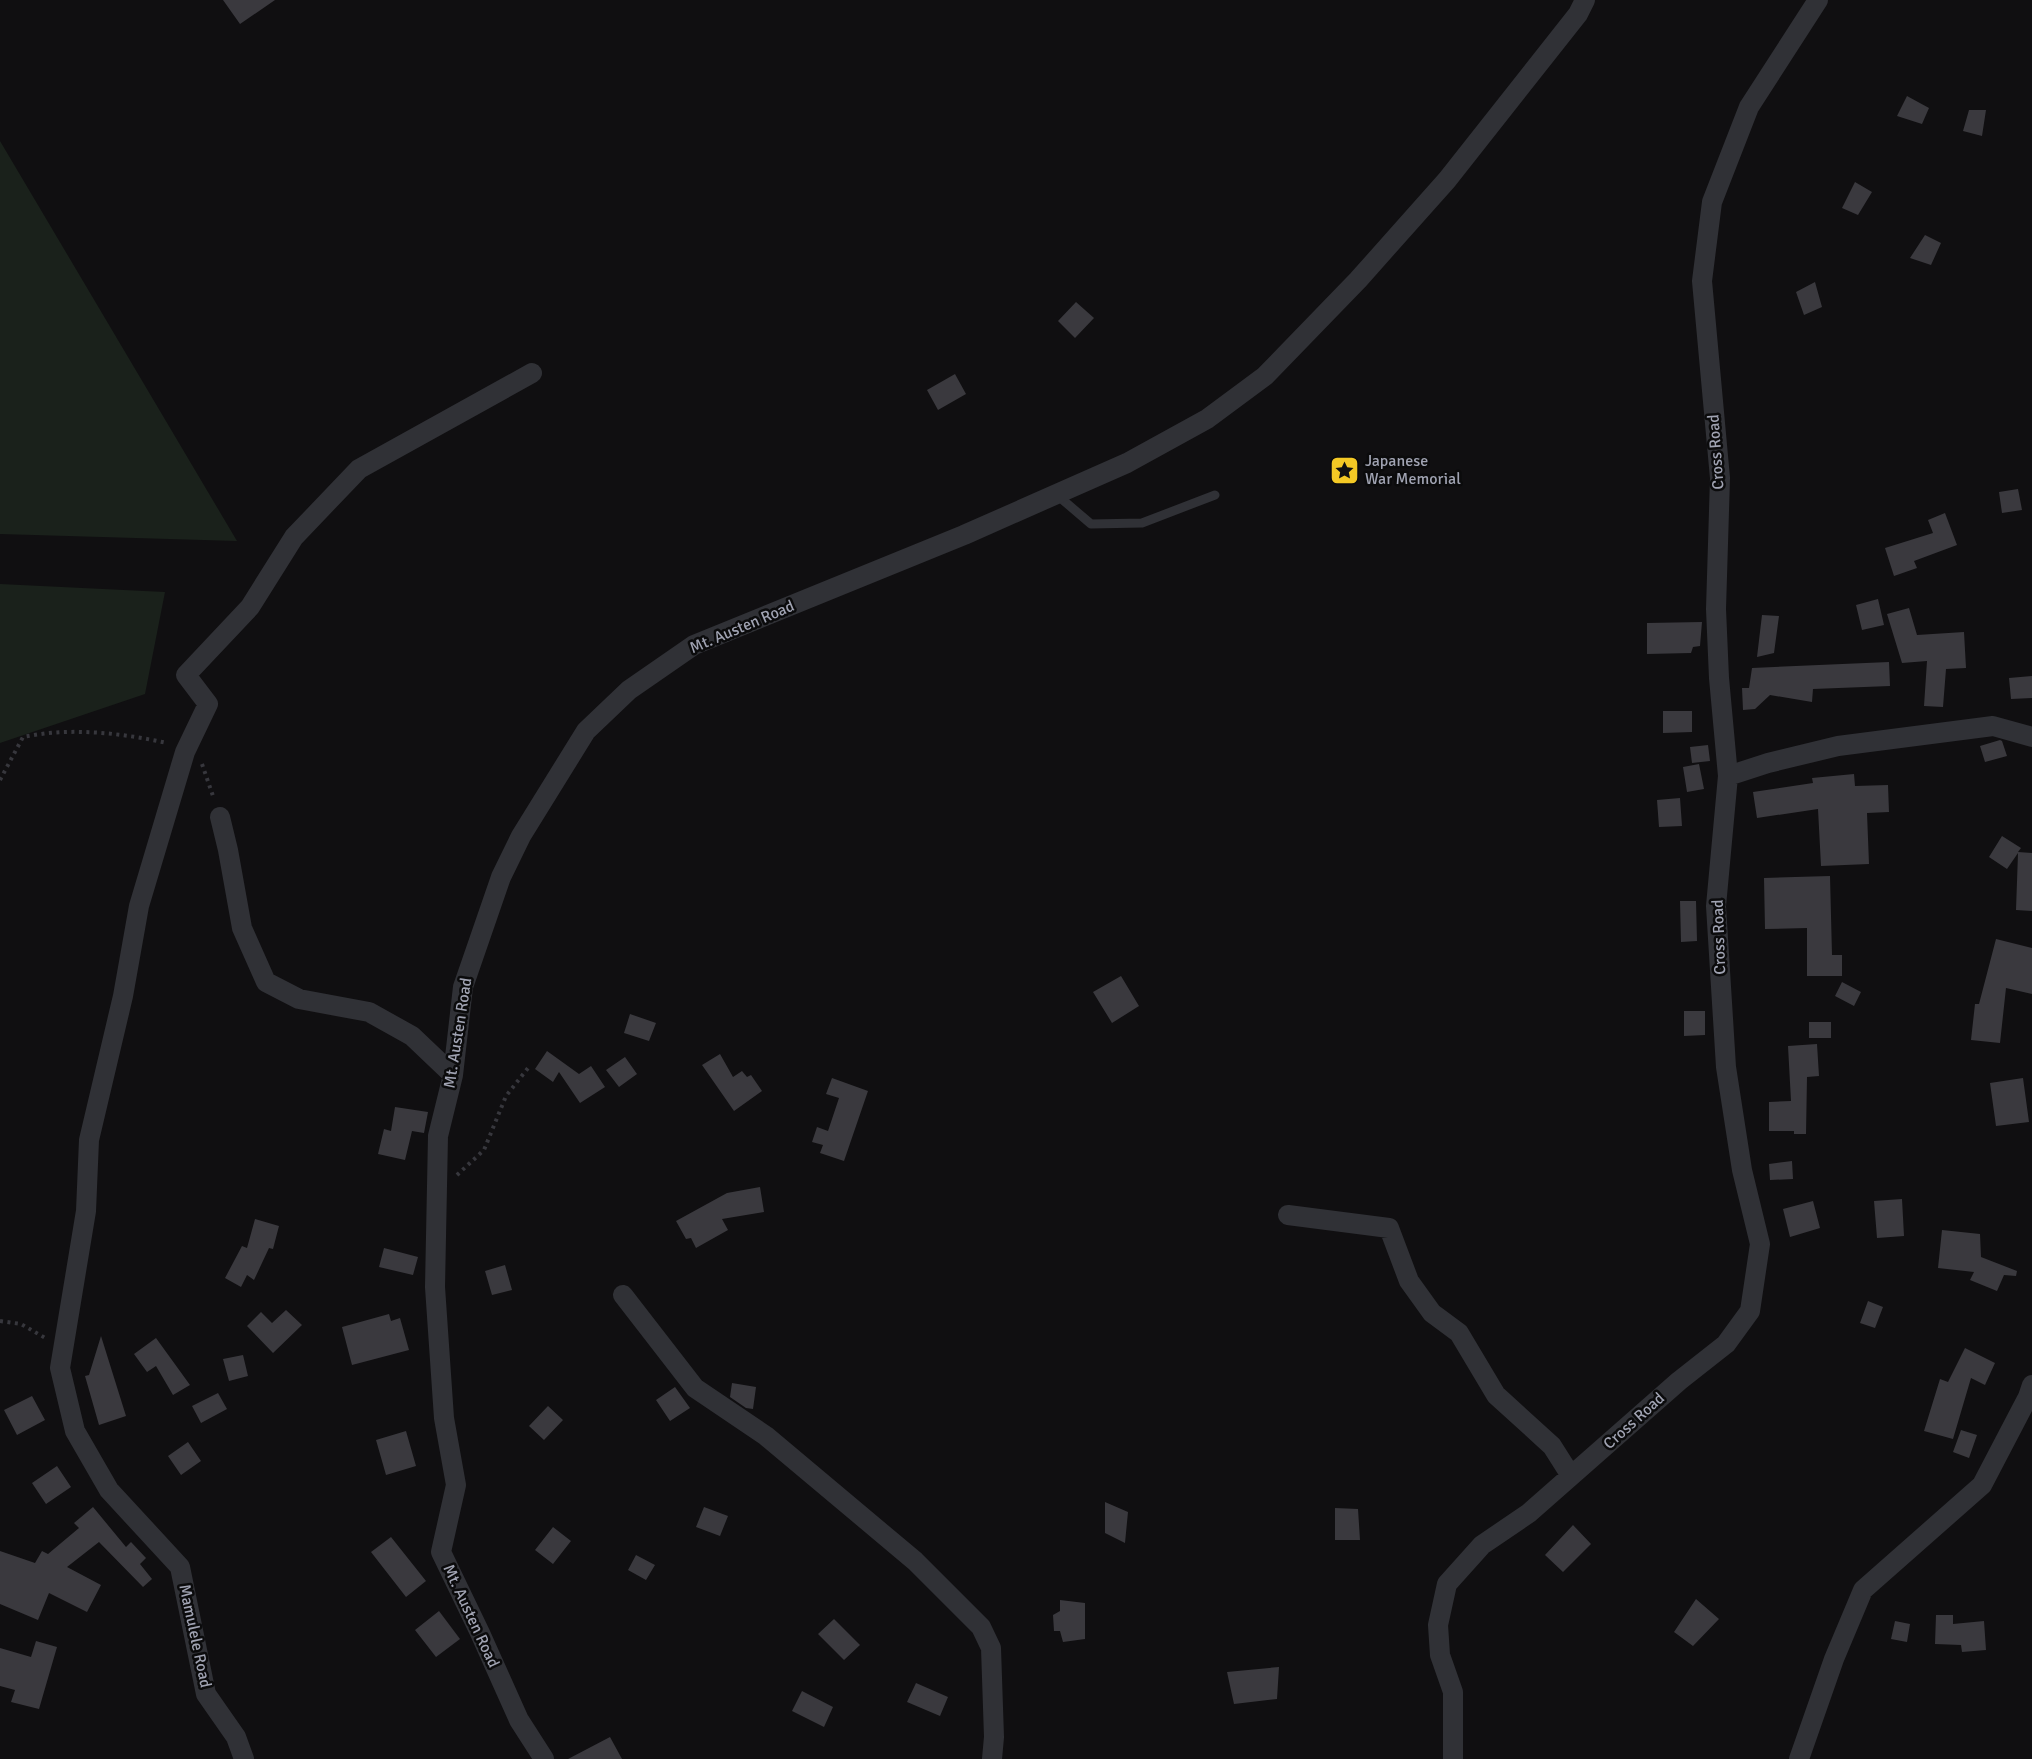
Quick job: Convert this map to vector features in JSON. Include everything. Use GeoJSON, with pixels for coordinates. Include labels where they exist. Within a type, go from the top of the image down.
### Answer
{"type":"FeatureCollection","features":[{"type":"Feature","properties":{"kind":"street","name":"Mt. Austen Road"},"geometry":{"type":"LineString","coordinates":[[544,1759],[519,1720],[441,1552],[456,1485],[444,1418],[435,1287],[438,1136],[453,1075],[463,987],[501,878],[521,836],[586,731],[629,690],[694,645],[964,535],[1127,463],[1207,419],[1264,376],[1358,280],[1447,180],[1578,14],[1585,0]]}},
{"type":"Feature","properties":{"kind":"street","name":"Cross Road"},"geometry":{"type":"LineString","coordinates":[[1453,1759],[1453,1692],[1440,1655],[1438,1625],[1447,1584],[1482,1545],[1529,1513],[1679,1381],[1726,1344],[1750,1311],[1760,1244],[1742,1170],[1726,1067],[1716,906],[1728,776],[1719,678],[1716,609],[1720,478],[1702,281],[1712,202],[1749,107],[1818,0]]}},
{"type":"Feature","properties":{"kind":"street","name":"Mamulele Road"},"geometry":{"type":"LineString","coordinates":[[244,1759],[236,1737],[206,1694],[180,1567],[110,1490],[75,1431],[60,1368],[75,1289],[86,1211],[89,1140],[123,996],[139,906],[185,752],[208,704],[186,675],[250,607],[294,537],[359,470],[532,372]]}},
{"type":"Feature","properties":{"kind":"street"},"geometry":{"type":"LineString","coordinates":[[1728,776],[1768,763],[1838,746],[1993,726],[2032,737]]}},
{"type":"Feature","properties":{"kind":"street"},"geometry":{"type":"LineString","coordinates":[[220,817],[242,928],[266,982],[299,999],[369,1012],[412,1036],[453,1075]]}},
{"type":"Feature","properties":{"kind":"street"},"geometry":{"type":"LineString","coordinates":[[1288,1215],[1389,1228],[1409,1281],[1432,1313],[1459,1332],[1496,1395],[1552,1446],[1571,1476]]}},
{"type":"Feature","properties":{"kind":"street"},"geometry":{"type":"LineString","coordinates":[[623,1295],[695,1388],[766,1436],[915,1561],[981,1627],[991,1648],[994,1737],[992,1759]]}},
{"type":"Feature","properties":{"kind":"street"},"geometry":{"type":"LineString","coordinates":[[1799,1759],[1834,1659],[1863,1590],[1982,1485],[2032,1385]]}},
{"type":"Feature","properties":{"kind":"lane"},"geometry":{"type":"LineString","coordinates":[[1057,495],[1091,524],[1142,523],[1215,495]]}},
{"type":"Feature","properties":{"kind":"path"},"geometry":{"type":"LineString","coordinates":[[0,780],[23,737],[49,732],[130,735],[169,743],[202,765],[220,817]]}},
{"type":"Feature","properties":{"kind":"path"},"geometry":{"type":"LineString","coordinates":[[437,1194],[484,1150],[506,1096],[528,1068]]}},
{"type":"Feature","properties":{"kind":"path"},"geometry":{"type":"LineString","coordinates":[[0,1321],[21,1324],[46,1338],[61,1363]]}},
{"type":"Feature","properties":{"kind":"shaded area"},"geometry":{"type":"Polygon","coordinates":[[[0,141],[237,541],[0,534],[0,141]]]}},
{"type":"Feature","properties":{"kind":"shaded area"},"geometry":{"type":"Polygon","coordinates":[[[0,584],[165,592],[145,694],[0,743],[0,584]]]}},
{"type":"Feature","properties":{"kind":"building"},"geometry":{"type":"Polygon","coordinates":[[[223,0],[275,0],[240,24],[223,0]]]}},
{"type":"Feature","properties":{"kind":"building"},"geometry":{"type":"Polygon","coordinates":[[[1907,96],[1929,108],[1922,124],[1897,116],[1907,96]]]}},
{"type":"Feature","properties":{"kind":"building"},"geometry":{"type":"Polygon","coordinates":[[[1969,110],[1986,110],[1982,136],[1963,131],[1969,110]]]}},
{"type":"Feature","properties":{"kind":"building"},"geometry":{"type":"Polygon","coordinates":[[[1855,182],[1872,192],[1858,215],[1842,208],[1855,182]]]}},
{"type":"Feature","properties":{"kind":"building"},"geometry":{"type":"Polygon","coordinates":[[[1925,235],[1941,243],[1931,265],[1910,258],[1925,235]]]}},
{"type":"Feature","properties":{"kind":"building"},"geometry":{"type":"Polygon","coordinates":[[[1815,282],[1822,307],[1804,315],[1796,292],[1815,282]]]}},
{"type":"Feature","properties":{"kind":"building"},"geometry":{"type":"Polygon","coordinates":[[[1076,302],[1094,318],[1075,338],[1058,321],[1076,302]]]}},
{"type":"Feature","properties":{"kind":"building"},"geometry":{"type":"Polygon","coordinates":[[[955,374],[966,394],[938,410],[927,390],[955,374]]]}},
{"type":"Feature","properties":{"kind":"building"},"geometry":{"type":"Polygon","coordinates":[[[2018,489],[2022,510],[2002,513],[1999,492],[2018,489]]]}},
{"type":"Feature","properties":{"kind":"building"},"geometry":{"type":"Polygon","coordinates":[[[1945,513],[1957,545],[1914,561],[1917,568],[1894,576],[1885,548],[1933,533],[1928,520],[1945,513]]]}},
{"type":"Feature","properties":{"kind":"building"},"geometry":{"type":"Polygon","coordinates":[[[1878,599],[1884,625],[1862,630],[1856,605],[1878,599]]]}},
{"type":"Feature","properties":{"kind":"building"},"geometry":{"type":"Polygon","coordinates":[[[1909,608],[1917,635],[1964,632],[1966,668],[1946,669],[1943,707],[1924,706],[1927,661],[1902,663],[1887,614],[1909,608]]]}},
{"type":"Feature","properties":{"kind":"building"},"geometry":{"type":"Polygon","coordinates":[[[1762,615],[1779,616],[1774,653],[1757,657],[1762,615]]]}},
{"type":"Feature","properties":{"kind":"building"},"geometry":{"type":"Polygon","coordinates":[[[1702,622],[1700,646],[1693,647],[1691,653],[1647,654],[1647,623],[1702,622]]]}},
{"type":"Feature","properties":{"kind":"building"},"geometry":{"type":"Polygon","coordinates":[[[1889,662],[1890,686],[1813,689],[1812,702],[1770,695],[1755,709],[1743,710],[1742,688],[1749,688],[1752,668],[1889,662]]]}},
{"type":"Feature","properties":{"kind":"building"},"geometry":{"type":"Polygon","coordinates":[[[2032,676],[2032,698],[2011,699],[2009,678],[2032,676]]]}},
{"type":"Feature","properties":{"kind":"building"},"geometry":{"type":"Polygon","coordinates":[[[1663,711],[1692,711],[1692,732],[1663,733],[1663,711]]]}},
{"type":"Feature","properties":{"kind":"building"},"geometry":{"type":"Polygon","coordinates":[[[2000,740],[2007,756],[1985,762],[1980,746],[2000,740]]]}},
{"type":"Feature","properties":{"kind":"building"},"geometry":{"type":"Polygon","coordinates":[[[1708,745],[1710,761],[1692,763],[1690,747],[1708,745]]]}},
{"type":"Feature","properties":{"kind":"building"},"geometry":{"type":"Polygon","coordinates":[[[1699,764],[1704,789],[1687,792],[1683,767],[1699,764]]]}},
{"type":"Feature","properties":{"kind":"building"},"geometry":{"type":"Polygon","coordinates":[[[1854,774],[1855,786],[1888,785],[1889,812],[1867,813],[1869,864],[1821,866],[1818,809],[1757,818],[1753,792],[1813,783],[1812,778],[1854,774]]]}},
{"type":"Feature","properties":{"kind":"building"},"geometry":{"type":"Polygon","coordinates":[[[1680,798],[1682,826],[1659,827],[1657,800],[1680,798]]]}},
{"type":"Feature","properties":{"kind":"building"},"geometry":{"type":"Polygon","coordinates":[[[2002,836],[2021,848],[2018,852],[2032,853],[2032,911],[2016,910],[2018,853],[2007,869],[1989,857],[2002,836]]]}},
{"type":"Feature","properties":{"kind":"building"},"geometry":{"type":"Polygon","coordinates":[[[1830,876],[1832,955],[1842,955],[1842,976],[1807,976],[1807,928],[1765,929],[1764,878],[1830,876]]]}},
{"type":"Feature","properties":{"kind":"building"},"geometry":{"type":"Polygon","coordinates":[[[1680,901],[1696,901],[1697,941],[1681,942],[1680,901]]]}},
{"type":"Feature","properties":{"kind":"building"},"geometry":{"type":"Polygon","coordinates":[[[1996,939],[2032,948],[2032,994],[2006,988],[2000,1043],[1971,1040],[1975,1004],[1979,1004],[1996,939]]]}},
{"type":"Feature","properties":{"kind":"building"},"geometry":{"type":"Polygon","coordinates":[[[1121,976],[1139,1006],[1112,1023],[1093,992],[1121,976]]]}},
{"type":"Feature","properties":{"kind":"building"},"geometry":{"type":"Polygon","coordinates":[[[1842,982],[1861,992],[1854,1006],[1835,996],[1842,982]]]}},
{"type":"Feature","properties":{"kind":"building"},"geometry":{"type":"Polygon","coordinates":[[[1684,1011],[1705,1011],[1705,1035],[1684,1036],[1684,1011]]]}},
{"type":"Feature","properties":{"kind":"building"},"geometry":{"type":"Polygon","coordinates":[[[630,1014],[656,1023],[649,1041],[624,1033],[630,1014]]]}},
{"type":"Feature","properties":{"kind":"building"},"geometry":{"type":"Polygon","coordinates":[[[1809,1022],[1831,1022],[1831,1038],[1809,1038],[1809,1022]]]}},
{"type":"Feature","properties":{"kind":"building"},"geometry":{"type":"Polygon","coordinates":[[[1817,1044],[1819,1076],[1807,1077],[1806,1134],[1794,1134],[1794,1131],[1769,1131],[1769,1102],[1791,1101],[1788,1046],[1817,1044]]]}},
{"type":"Feature","properties":{"kind":"building"},"geometry":{"type":"Polygon","coordinates":[[[547,1051],[579,1074],[591,1066],[605,1087],[580,1103],[559,1072],[553,1082],[535,1069],[547,1051]]]}},
{"type":"Feature","properties":{"kind":"building"},"geometry":{"type":"Polygon","coordinates":[[[720,1054],[733,1077],[742,1071],[747,1077],[751,1075],[762,1091],[734,1111],[702,1065],[720,1054]]]}},
{"type":"Feature","properties":{"kind":"building"},"geometry":{"type":"Polygon","coordinates":[[[625,1057],[637,1074],[619,1087],[606,1070],[625,1057]]]}},
{"type":"Feature","properties":{"kind":"building"},"geometry":{"type":"Polygon","coordinates":[[[832,1078],[868,1091],[844,1161],[820,1153],[823,1145],[812,1142],[817,1127],[828,1131],[839,1098],[826,1094],[832,1078]]]}},
{"type":"Feature","properties":{"kind":"building"},"geometry":{"type":"Polygon","coordinates":[[[2023,1078],[2029,1122],[1996,1126],[1990,1083],[2023,1078]]]}},
{"type":"Feature","properties":{"kind":"building"},"geometry":{"type":"Polygon","coordinates":[[[395,1107],[428,1112],[424,1133],[412,1131],[405,1160],[378,1154],[384,1129],[391,1131],[395,1107]]]}},
{"type":"Feature","properties":{"kind":"building"},"geometry":{"type":"Polygon","coordinates":[[[1792,1161],[1793,1179],[1770,1180],[1769,1164],[1792,1161]]]}},
{"type":"Feature","properties":{"kind":"building"},"geometry":{"type":"Polygon","coordinates":[[[760,1187],[764,1212],[722,1219],[728,1230],[696,1248],[691,1238],[686,1239],[676,1221],[727,1193],[760,1187]]]}},
{"type":"Feature","properties":{"kind":"building"},"geometry":{"type":"Polygon","coordinates":[[[1902,1199],[1904,1236],[1877,1238],[1874,1201],[1902,1199]]]}},
{"type":"Feature","properties":{"kind":"building"},"geometry":{"type":"Polygon","coordinates":[[[1813,1201],[1820,1228],[1790,1237],[1783,1209],[1813,1201]]]}},
{"type":"Feature","properties":{"kind":"building"},"geometry":{"type":"Polygon","coordinates":[[[255,1219],[279,1226],[273,1249],[269,1248],[254,1280],[247,1275],[241,1287],[225,1278],[242,1246],[247,1248],[255,1219]]]}},
{"type":"Feature","properties":{"kind":"building"},"geometry":{"type":"Polygon","coordinates":[[[1942,1230],[1980,1234],[1981,1257],[2017,1271],[2016,1276],[2004,1275],[1997,1291],[1970,1280],[1974,1272],[1938,1268],[1942,1230]]]}},
{"type":"Feature","properties":{"kind":"building"},"geometry":{"type":"Polygon","coordinates":[[[384,1248],[418,1257],[413,1275],[379,1267],[384,1248]]]}},
{"type":"Feature","properties":{"kind":"building"},"geometry":{"type":"Polygon","coordinates":[[[505,1265],[512,1290],[492,1295],[485,1271],[505,1265]]]}},
{"type":"Feature","properties":{"kind":"building"},"geometry":{"type":"Polygon","coordinates":[[[1868,1301],[1883,1307],[1875,1328],[1860,1323],[1868,1301]]]}},
{"type":"Feature","properties":{"kind":"building"},"geometry":{"type":"Polygon","coordinates":[[[286,1310],[302,1325],[273,1353],[247,1326],[261,1312],[272,1323],[286,1310]]]}},
{"type":"Feature","properties":{"kind":"building"},"geometry":{"type":"Polygon","coordinates":[[[389,1314],[391,1321],[400,1318],[409,1350],[352,1365],[342,1327],[389,1314]]]}},
{"type":"Feature","properties":{"kind":"building"},"geometry":{"type":"Polygon","coordinates":[[[101,1336],[126,1416],[99,1425],[85,1376],[89,1375],[101,1336]]]}},
{"type":"Feature","properties":{"kind":"building"},"geometry":{"type":"Polygon","coordinates":[[[156,1338],[190,1385],[173,1395],[156,1366],[147,1372],[134,1354],[156,1338]]]}},
{"type":"Feature","properties":{"kind":"building"},"geometry":{"type":"Polygon","coordinates":[[[1965,1348],[1995,1363],[1985,1385],[1971,1378],[1953,1439],[1924,1431],[1940,1379],[1948,1382],[1965,1348]]]}},
{"type":"Feature","properties":{"kind":"building"},"geometry":{"type":"Polygon","coordinates":[[[243,1355],[248,1376],[229,1381],[223,1359],[243,1355]]]}},
{"type":"Feature","properties":{"kind":"building"},"geometry":{"type":"Polygon","coordinates":[[[732,1383],[756,1387],[753,1409],[746,1408],[730,1397],[732,1383]]]}},
{"type":"Feature","properties":{"kind":"building"},"geometry":{"type":"Polygon","coordinates":[[[675,1387],[690,1408],[670,1421],[656,1400],[675,1387]]]}},
{"type":"Feature","properties":{"kind":"building"},"geometry":{"type":"Polygon","coordinates":[[[218,1393],[227,1409],[201,1423],[192,1406],[218,1393]]]}},
{"type":"Feature","properties":{"kind":"building"},"geometry":{"type":"Polygon","coordinates":[[[32,1396],[45,1420],[17,1435],[4,1410],[32,1396]]]}},
{"type":"Feature","properties":{"kind":"building"},"geometry":{"type":"Polygon","coordinates":[[[548,1406],[563,1420],[544,1440],[529,1426],[548,1406]]]}},
{"type":"Feature","properties":{"kind":"building"},"geometry":{"type":"Polygon","coordinates":[[[1961,1430],[1977,1435],[1969,1458],[1953,1452],[1961,1430]]]}},
{"type":"Feature","properties":{"kind":"building"},"geometry":{"type":"Polygon","coordinates":[[[406,1431],[416,1466],[386,1475],[376,1440],[406,1431]]]}},
{"type":"Feature","properties":{"kind":"building"},"geometry":{"type":"Polygon","coordinates":[[[188,1442],[201,1461],[181,1475],[168,1456],[188,1442]]]}},
{"type":"Feature","properties":{"kind":"building"},"geometry":{"type":"Polygon","coordinates":[[[57,1466],[71,1487],[46,1504],[32,1483],[57,1466]]]}},
{"type":"Feature","properties":{"kind":"building"},"geometry":{"type":"Polygon","coordinates":[[[1105,1502],[1128,1512],[1125,1543],[1105,1533],[1105,1502]]]}},
{"type":"Feature","properties":{"kind":"building"},"geometry":{"type":"Polygon","coordinates":[[[93,1507],[126,1547],[131,1542],[146,1558],[140,1564],[152,1579],[143,1587],[99,1542],[67,1567],[101,1585],[87,1612],[49,1593],[38,1620],[0,1604],[0,1551],[35,1563],[42,1551],[48,1554],[79,1528],[74,1523],[93,1507]]]}},
{"type":"Feature","properties":{"kind":"building"},"geometry":{"type":"Polygon","coordinates":[[[704,1507],[728,1516],[720,1536],[696,1527],[704,1507]]]}},
{"type":"Feature","properties":{"kind":"building"},"geometry":{"type":"Polygon","coordinates":[[[1335,1508],[1358,1509],[1360,1540],[1335,1540],[1335,1508]]]}},
{"type":"Feature","properties":{"kind":"building"},"geometry":{"type":"Polygon","coordinates":[[[1573,1525],[1591,1544],[1563,1572],[1545,1555],[1573,1525]]]}},
{"type":"Feature","properties":{"kind":"building"},"geometry":{"type":"Polygon","coordinates":[[[553,1527],[571,1541],[553,1564],[535,1550],[553,1527]]]}},
{"type":"Feature","properties":{"kind":"building"},"geometry":{"type":"Polygon","coordinates":[[[391,1537],[426,1581],[406,1597],[371,1552],[391,1537]]]}},
{"type":"Feature","properties":{"kind":"building"},"geometry":{"type":"Polygon","coordinates":[[[636,1555],[655,1565],[646,1580],[628,1570],[636,1555]]]}},
{"type":"Feature","properties":{"kind":"building"},"geometry":{"type":"Polygon","coordinates":[[[1696,1599],[1719,1619],[1693,1646],[1674,1632],[1696,1599]]]}},
{"type":"Feature","properties":{"kind":"building"},"geometry":{"type":"Polygon","coordinates":[[[1060,1600],[1085,1603],[1085,1639],[1063,1642],[1060,1631],[1054,1631],[1053,1615],[1060,1611],[1060,1600]]]}},
{"type":"Feature","properties":{"kind":"building"},"geometry":{"type":"Polygon","coordinates":[[[439,1611],[460,1639],[436,1657],[415,1630],[439,1611]]]}},
{"type":"Feature","properties":{"kind":"building"},"geometry":{"type":"Polygon","coordinates":[[[1936,1615],[1953,1615],[1953,1624],[1984,1621],[1986,1650],[1962,1652],[1961,1645],[1935,1644],[1936,1615]]]}},
{"type":"Feature","properties":{"kind":"building"},"geometry":{"type":"Polygon","coordinates":[[[834,1619],[860,1645],[844,1660],[818,1634],[834,1619]]]}},
{"type":"Feature","properties":{"kind":"building"},"geometry":{"type":"Polygon","coordinates":[[[1895,1621],[1910,1624],[1907,1642],[1891,1639],[1895,1621]]]}},
{"type":"Feature","properties":{"kind":"building"},"geometry":{"type":"Polygon","coordinates":[[[36,1641],[57,1647],[39,1709],[11,1702],[15,1690],[0,1686],[0,1648],[31,1657],[36,1641]]]}},
{"type":"Feature","properties":{"kind":"building"},"geometry":{"type":"Polygon","coordinates":[[[1279,1667],[1277,1699],[1234,1704],[1227,1672],[1279,1667]]]}},
{"type":"Feature","properties":{"kind":"building"},"geometry":{"type":"Polygon","coordinates":[[[916,1683],[948,1697],[940,1716],[907,1702],[916,1683]]]}},
{"type":"Feature","properties":{"kind":"building"},"geometry":{"type":"Polygon","coordinates":[[[802,1691],[833,1707],[824,1727],[792,1711],[802,1691]]]}},
{"type":"Feature","properties":{"kind":"building"},"geometry":{"type":"Polygon","coordinates":[[[610,1737],[622,1759],[568,1759],[610,1737]]]}},
{"type":"Feature","properties":{"kind":"place","name":"Japanese War Memorial"},"geometry":{"type":"Point","coordinates":[1344,470]}}]}
